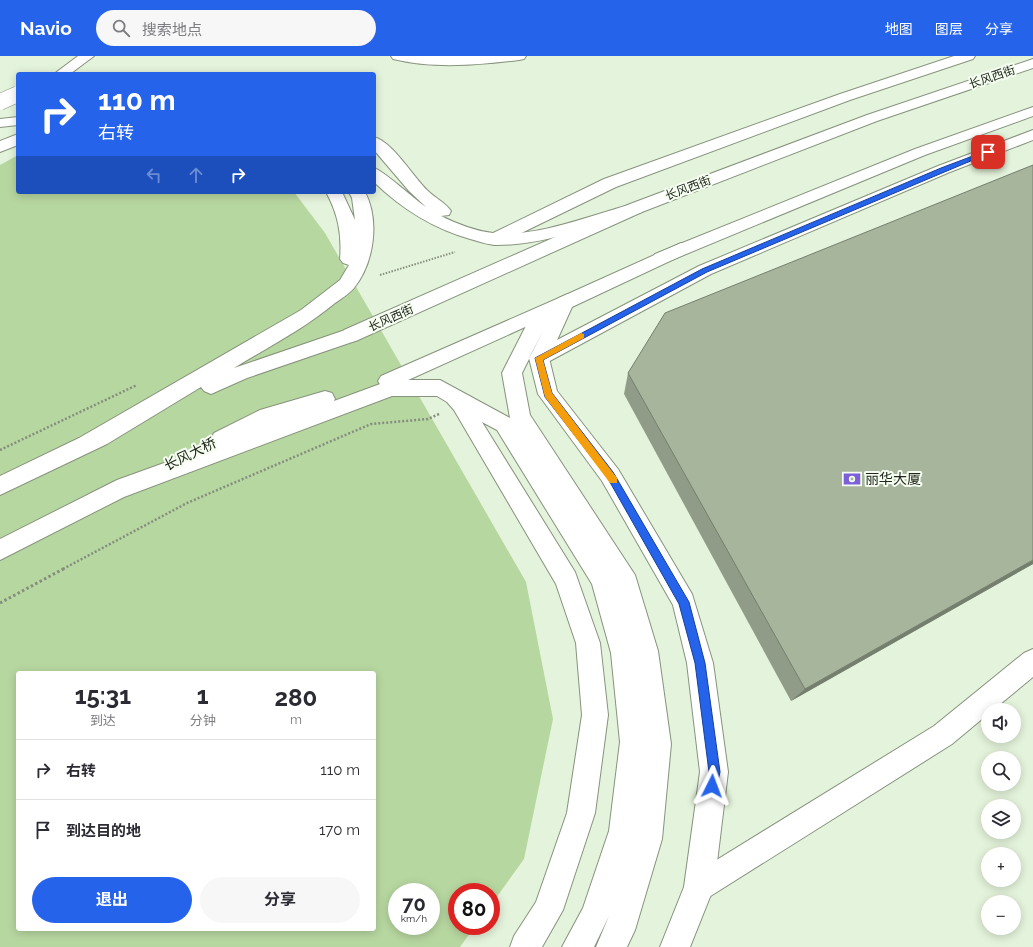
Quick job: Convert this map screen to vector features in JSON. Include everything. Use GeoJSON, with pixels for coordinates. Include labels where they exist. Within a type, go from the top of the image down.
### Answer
{"type":"FeatureCollection","features":[{"type":"Feature","properties":{"kind":"main road"},"geometry":{"type":"LineString","coordinates":[[64,72],[87,56]]}},
{"type":"Feature","properties":{"kind":"main road"},"geometry":{"type":"LineString","coordinates":[[398,56],[443,60],[498,59],[519,56]]}},
{"type":"Feature","properties":{"kind":"main road"},"geometry":{"type":"LineString","coordinates":[[495,240],[610,183],[845,97],[968,56]]}},
{"type":"Feature","properties":{"kind":"main road","name":"长风西街"},"geometry":{"type":"LineString","coordinates":[[87,444],[240,373],[351,335],[636,208],[872,118],[1033,62]]}},
{"type":"Feature","properties":{"kind":"main road"},"geometry":{"type":"LineString","coordinates":[[0,97],[16,95]]}},
{"type":"Feature","properties":{"kind":"main road"},"geometry":{"type":"LineString","coordinates":[[0,102],[16,96]]}},
{"type":"Feature","properties":{"kind":"main road"},"geometry":{"type":"LineString","coordinates":[[0,113],[16,111]]}},
{"type":"Feature","properties":{"kind":"main road"},"geometry":{"type":"LineString","coordinates":[[611,947],[620,930],[648,840],[658,744],[646,651],[623,575],[520,417],[512,373],[535,328],[565,303],[681,249],[920,152],[1033,111]]}},
{"type":"Feature","properties":{"kind":"main road"},"geometry":{"type":"LineString","coordinates":[[0,123],[16,121]]}},
{"type":"Feature","properties":{"kind":"main road"},"geometry":{"type":"LineString","coordinates":[[539,358],[705,270],[944,169],[1033,135]]}},
{"type":"Feature","properties":{"kind":"main road"},"geometry":{"type":"LineString","coordinates":[[0,147],[16,140]]}},
{"type":"Feature","properties":{"kind":"main road"},"geometry":{"type":"LineString","coordinates":[[376,144],[383,149],[406,179],[433,206],[495,240]]}},
{"type":"Feature","properties":{"kind":"main road"},"geometry":{"type":"LineString","coordinates":[[376,175],[397,196],[426,216],[455,229],[495,240],[527,237],[636,208]]}},
{"type":"Feature","properties":{"kind":"main road"},"geometry":{"type":"LineString","coordinates":[[335,194],[345,210],[351,236],[347,284]]}},
{"type":"Feature","properties":{"kind":"main road"},"geometry":{"type":"LineString","coordinates":[[0,486],[87,444],[308,315],[347,284],[361,258],[365,229],[358,195]]}},
{"type":"Feature","properties":{"kind":"main road","name":"长风大桥"},"geometry":{"type":"LineString","coordinates":[[0,550],[112,492],[267,416],[388,381],[681,249]]}},
{"type":"Feature","properties":{"kind":"main road"},"geometry":{"type":"LineString","coordinates":[[565,303],[539,358],[548,394],[610,475],[684,602],[700,663],[714,772],[699,887],[674,947]]}},
{"type":"Feature","properties":{"kind":"main road"},"geometry":{"type":"LineString","coordinates":[[112,492],[391,388],[440,388],[504,424],[603,582],[623,653],[633,742],[623,831],[595,915],[577,947]]}},
{"type":"Feature","properties":{"kind":"main road"},"geometry":{"type":"LineString","coordinates":[[440,388],[461,404],[567,580],[588,643],[595,715],[580,813],[548,910],[525,947]]}},
{"type":"Feature","properties":{"kind":"main road"},"geometry":{"type":"LineString","coordinates":[[699,887],[943,735],[1033,661]]}},
{"type":"Feature","properties":{"kind":"path"},"geometry":{"type":"LineString","coordinates":[[347,284],[495,240]]}},
{"type":"Feature","properties":{"kind":"path"},"geometry":{"type":"LineString","coordinates":[[0,603],[194,500],[371,424],[428,419],[461,404]]}},
{"type":"Feature","properties":{"kind":"green space"},"geometry":{"type":"Polygon","coordinates":[[[16,156],[16,194],[296,194],[325,233],[526,582],[553,719],[524,859],[500,892],[500,883],[448,883],[448,935],[469,935],[460,947],[0,947],[0,165],[16,156]]]}},
{"type":"Feature","properties":{"kind":"building","name":"丽华大厦"},"geometry":{"type":"Polygon","coordinates":[[[1033,165],[1033,560],[805,689],[628,373],[665,313],[1033,165]]]}},
{"type":"Feature","properties":{"kind":"slow traffic"},"geometry":{"type":"LineString","coordinates":[[581,336],[539,358],[548,394],[614,481]]}},
{"type":"Feature","properties":{"kind":"place","name":"丽华大厦"},"geometry":{"type":"Point","coordinates":[852,479]}},
{"type":"Feature","properties":{"kind":"route"},"geometry":{"type":"LineString","coordinates":[[712,786],[714,772],[700,663],[684,602],[610,475],[548,394],[539,358],[705,270],[944,169],[988,152]]}}]}
